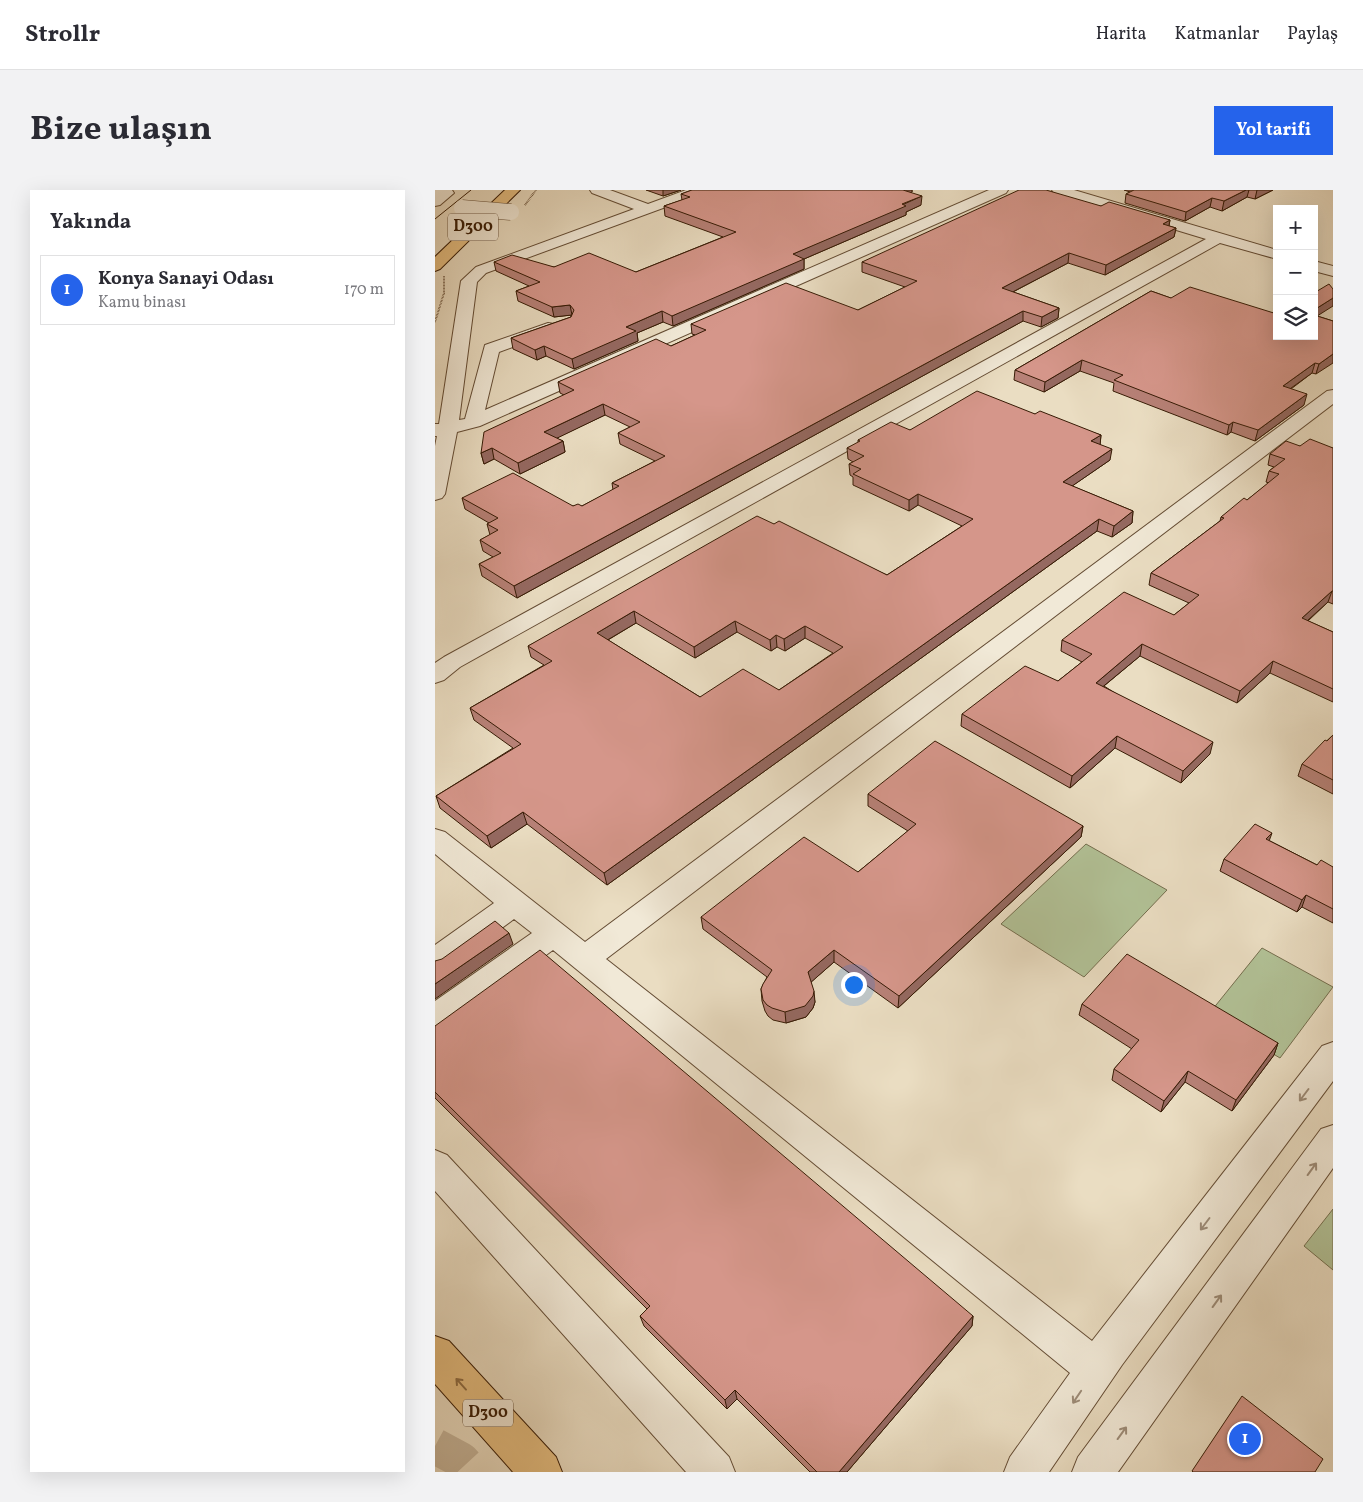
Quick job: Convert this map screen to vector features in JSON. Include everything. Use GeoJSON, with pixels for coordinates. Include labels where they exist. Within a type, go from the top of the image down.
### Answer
{"type":"FeatureCollection","features":[{"type":"Feature","properties":{"kind":"highway","name":"D300"},"geometry":{"type":"LineString","coordinates":[[460,213],[494,190]]}},
{"type":"Feature","properties":{"kind":"highway","name":"D300"},"geometry":{"type":"LineString","coordinates":[[440,271],[512,191]]}},
{"type":"Feature","properties":{"kind":"highway","name":"D300"},"geometry":{"type":"LineString","coordinates":[[435,1355],[541,1472]]}},
{"type":"Feature","properties":{"kind":"street"},"geometry":{"type":"LineString","coordinates":[[597,190],[650,204],[677,190]]}},
{"type":"Feature","properties":{"kind":"street"},"geometry":{"type":"LineString","coordinates":[[435,494],[439,429],[469,281],[481,270],[650,204],[699,190]]}},
{"type":"Feature","properties":{"kind":"street"},"geometry":{"type":"LineString","coordinates":[[439,429],[473,422],[1001,190]]}},
{"type":"Feature","properties":{"kind":"street"},"geometry":{"type":"LineString","coordinates":[[1059,190],[1273,254]]}},
{"type":"Feature","properties":{"kind":"street"},"geometry":{"type":"LineString","coordinates":[[460,213],[517,210]]}},
{"type":"Feature","properties":{"kind":"street"},"geometry":{"type":"LineString","coordinates":[[435,675],[452,662],[1220,238]]}},
{"type":"Feature","properties":{"kind":"street"},"geometry":{"type":"LineString","coordinates":[[1173,280],[1210,254],[1233,254],[1273,265]]}},
{"type":"Feature","properties":{"kind":"street"},"geometry":{"type":"LineString","coordinates":[[1318,267],[1333,271]]}},
{"type":"Feature","properties":{"kind":"street"},"geometry":{"type":"LineString","coordinates":[[1135,284],[1158,291]]}},
{"type":"Feature","properties":{"kind":"street"},"geometry":{"type":"LineString","coordinates":[[473,422],[491,349],[566,321]]}},
{"type":"Feature","properties":{"kind":"street"},"geometry":{"type":"LineString","coordinates":[[478,404],[617,345]]}},
{"type":"Feature","properties":{"kind":"street"},"geometry":{"type":"LineString","coordinates":[[584,958],[1333,394]]}},
{"type":"Feature","properties":{"kind":"street"},"geometry":{"type":"LineString","coordinates":[[435,839],[1096,1369]]}},
{"type":"Feature","properties":{"kind":"street"},"geometry":{"type":"LineString","coordinates":[[435,961],[515,903]]}},
{"type":"Feature","properties":{"kind":"street"},"geometry":{"type":"LineString","coordinates":[[435,1018],[553,934]]}},
{"type":"Feature","properties":{"kind":"street"},"geometry":{"type":"LineString","coordinates":[[1025,1472],[1096,1369],[1333,1056]]}},
{"type":"Feature","properties":{"kind":"street"},"geometry":{"type":"LineString","coordinates":[[1093,1472],[1333,1140]]}},
{"type":"Feature","properties":{"kind":"street"},"geometry":{"type":"LineString","coordinates":[[435,1166],[714,1472]]}},
{"type":"Feature","properties":{"kind":"path"},"geometry":{"type":"LineString","coordinates":[[517,210],[536,190]]}},
{"type":"Feature","properties":{"kind":"path"},"geometry":{"type":"LineString","coordinates":[[435,322],[444,293],[440,271]]}},
{"type":"Feature","properties":{"kind":"green space"},"geometry":{"type":"Polygon","coordinates":[[[1086,844],[1167,890],[1084,977],[1001,924],[1086,844]]]}},
{"type":"Feature","properties":{"kind":"green space"},"geometry":{"type":"Polygon","coordinates":[[[1262,948],[1333,987],[1280,1058],[1208,1015],[1262,948]]]}},
{"type":"Feature","properties":{"kind":"green space"},"geometry":{"type":"Polygon","coordinates":[[[1333,1209],[1333,1270],[1304,1246],[1333,1209]]]}},
{"type":"Feature","properties":{"kind":"building"},"geometry":{"type":"Polygon","coordinates":[[[692,190],[903,190],[922,196],[902,204],[906,206],[793,254],[804,259],[672,316],[662,311],[626,327],[636,331],[572,359],[544,346],[535,350],[511,338],[571,317],[574,310],[570,305],[552,307],[516,291],[540,282],[494,262],[512,255],[554,267],[589,253],[636,272],[736,232],[664,206],[690,197],[681,194],[692,190]]]}},
{"type":"Feature","properties":{"kind":"building"},"geometry":{"type":"Polygon","coordinates":[[[1019,190],[1046,190],[1101,206],[1109,202],[1170,220],[1163,224],[1176,228],[1106,265],[1069,253],[1002,288],[1059,308],[1042,317],[1023,311],[514,586],[479,564],[501,553],[480,540],[498,530],[487,524],[498,518],[462,498],[513,473],[573,506],[578,504],[582,506],[619,486],[612,483],[665,456],[618,433],[640,422],[603,404],[544,432],[563,441],[518,463],[492,448],[481,453],[484,432],[574,390],[558,382],[656,339],[671,346],[706,330],[691,324],[786,283],[858,310],[917,281],[862,262],[1019,190]]]}},
{"type":"Feature","properties":{"kind":"building"},"geometry":{"type":"Polygon","coordinates":[[[1134,190],[1246,190],[1224,201],[1212,198],[1186,212],[1126,194],[1134,190]]]}},
{"type":"Feature","properties":{"kind":"building"},"geometry":{"type":"Polygon","coordinates":[[[1329,284],[1333,289],[1333,298],[1318,307],[1318,295],[1318,291],[1329,284]]]}},
{"type":"Feature","properties":{"kind":"building"},"geometry":{"type":"Polygon","coordinates":[[[1190,287],[1273,313],[1273,340],[1318,340],[1318,316],[1333,321],[1333,354],[1319,364],[1315,363],[1283,386],[1307,394],[1258,430],[1233,422],[1229,425],[1114,380],[1123,375],[1082,360],[1045,382],[1015,370],[1151,291],[1171,298],[1190,287]]]}},
{"type":"Feature","properties":{"kind":"building"},"geometry":{"type":"Polygon","coordinates":[[[977,391],[1035,414],[1040,411],[1101,435],[1091,441],[1112,449],[1063,482],[1133,511],[1114,526],[1099,519],[604,873],[523,812],[487,836],[436,796],[521,744],[470,708],[552,661],[528,646],[757,516],[774,524],[779,521],[887,575],[973,519],[918,494],[909,500],[853,474],[861,469],[849,464],[864,456],[847,448],[891,422],[910,430],[977,391]],[[634,611],[597,633],[700,697],[743,669],[779,690],[843,647],[805,626],[784,639],[776,635],[770,640],[735,621],[694,647],[634,611]]]}},
{"type":"Feature","properties":{"kind":"building"},"geometry":{"type":"Polygon","coordinates":[[[1310,439],[1333,448],[1333,591],[1302,618],[1333,632],[1333,689],[1273,661],[1240,691],[1142,644],[1096,683],[1213,742],[1183,771],[1117,736],[1072,776],[962,714],[1025,666],[1058,681],[1092,654],[1062,640],[1124,592],[1174,615],[1199,595],[1151,573],[1224,518],[1221,517],[1244,498],[1247,500],[1279,474],[1269,471],[1285,459],[1270,454],[1286,441],[1300,446],[1310,439]]]}},
{"type":"Feature","properties":{"kind":"building"},"geometry":{"type":"Polygon","coordinates":[[[1333,735],[1333,780],[1302,764],[1325,740],[1327,741],[1333,735]]]}},
{"type":"Feature","properties":{"kind":"building"},"geometry":{"type":"Polygon","coordinates":[[[935,741],[1083,826],[899,996],[834,950],[808,972],[814,991],[813,996],[805,1006],[785,1012],[767,1005],[763,1000],[761,989],[772,970],[701,917],[804,837],[858,872],[916,824],[868,794],[935,741]]]}},
{"type":"Feature","properties":{"kind":"building"},"geometry":{"type":"Polygon","coordinates":[[[1255,824],[1272,833],[1266,839],[1317,865],[1321,860],[1333,867],[1333,909],[1306,895],[1302,900],[1224,859],[1255,824]]]}},
{"type":"Feature","properties":{"kind":"building"},"geometry":{"type":"Polygon","coordinates":[[[495,921],[509,933],[435,984],[435,961],[442,959],[495,921]]]}},
{"type":"Feature","properties":{"kind":"building"},"geometry":{"type":"Polygon","coordinates":[[[540,950],[973,1316],[839,1472],[817,1472],[735,1390],[725,1400],[640,1316],[650,1306],[435,1092],[435,1026],[540,950]]]}},
{"type":"Feature","properties":{"kind":"building"},"geometry":{"type":"Polygon","coordinates":[[[1127,954],[1278,1043],[1236,1100],[1188,1071],[1164,1101],[1114,1069],[1139,1040],[1082,1004],[1127,954]]]}},
{"type":"Feature","properties":{"kind":"building"},"geometry":{"type":"Polygon","coordinates":[[[1242,1396],[1323,1459],[1315,1472],[1192,1471],[1242,1396]]]}},
{"type":"Feature","properties":{"kind":"tunnel"},"geometry":{"type":"LineString","coordinates":[[435,1446],[461,1460],[472,1472]]}},
{"type":"Feature","properties":{"kind":"tram line"},"geometry":{"type":"LineString","coordinates":[[435,219],[471,190]]}},
{"type":"Feature","properties":{"kind":"place","name":"Konya Sanayi Odası"},"geometry":{"type":"Point","coordinates":[1245,1439]}}]}
